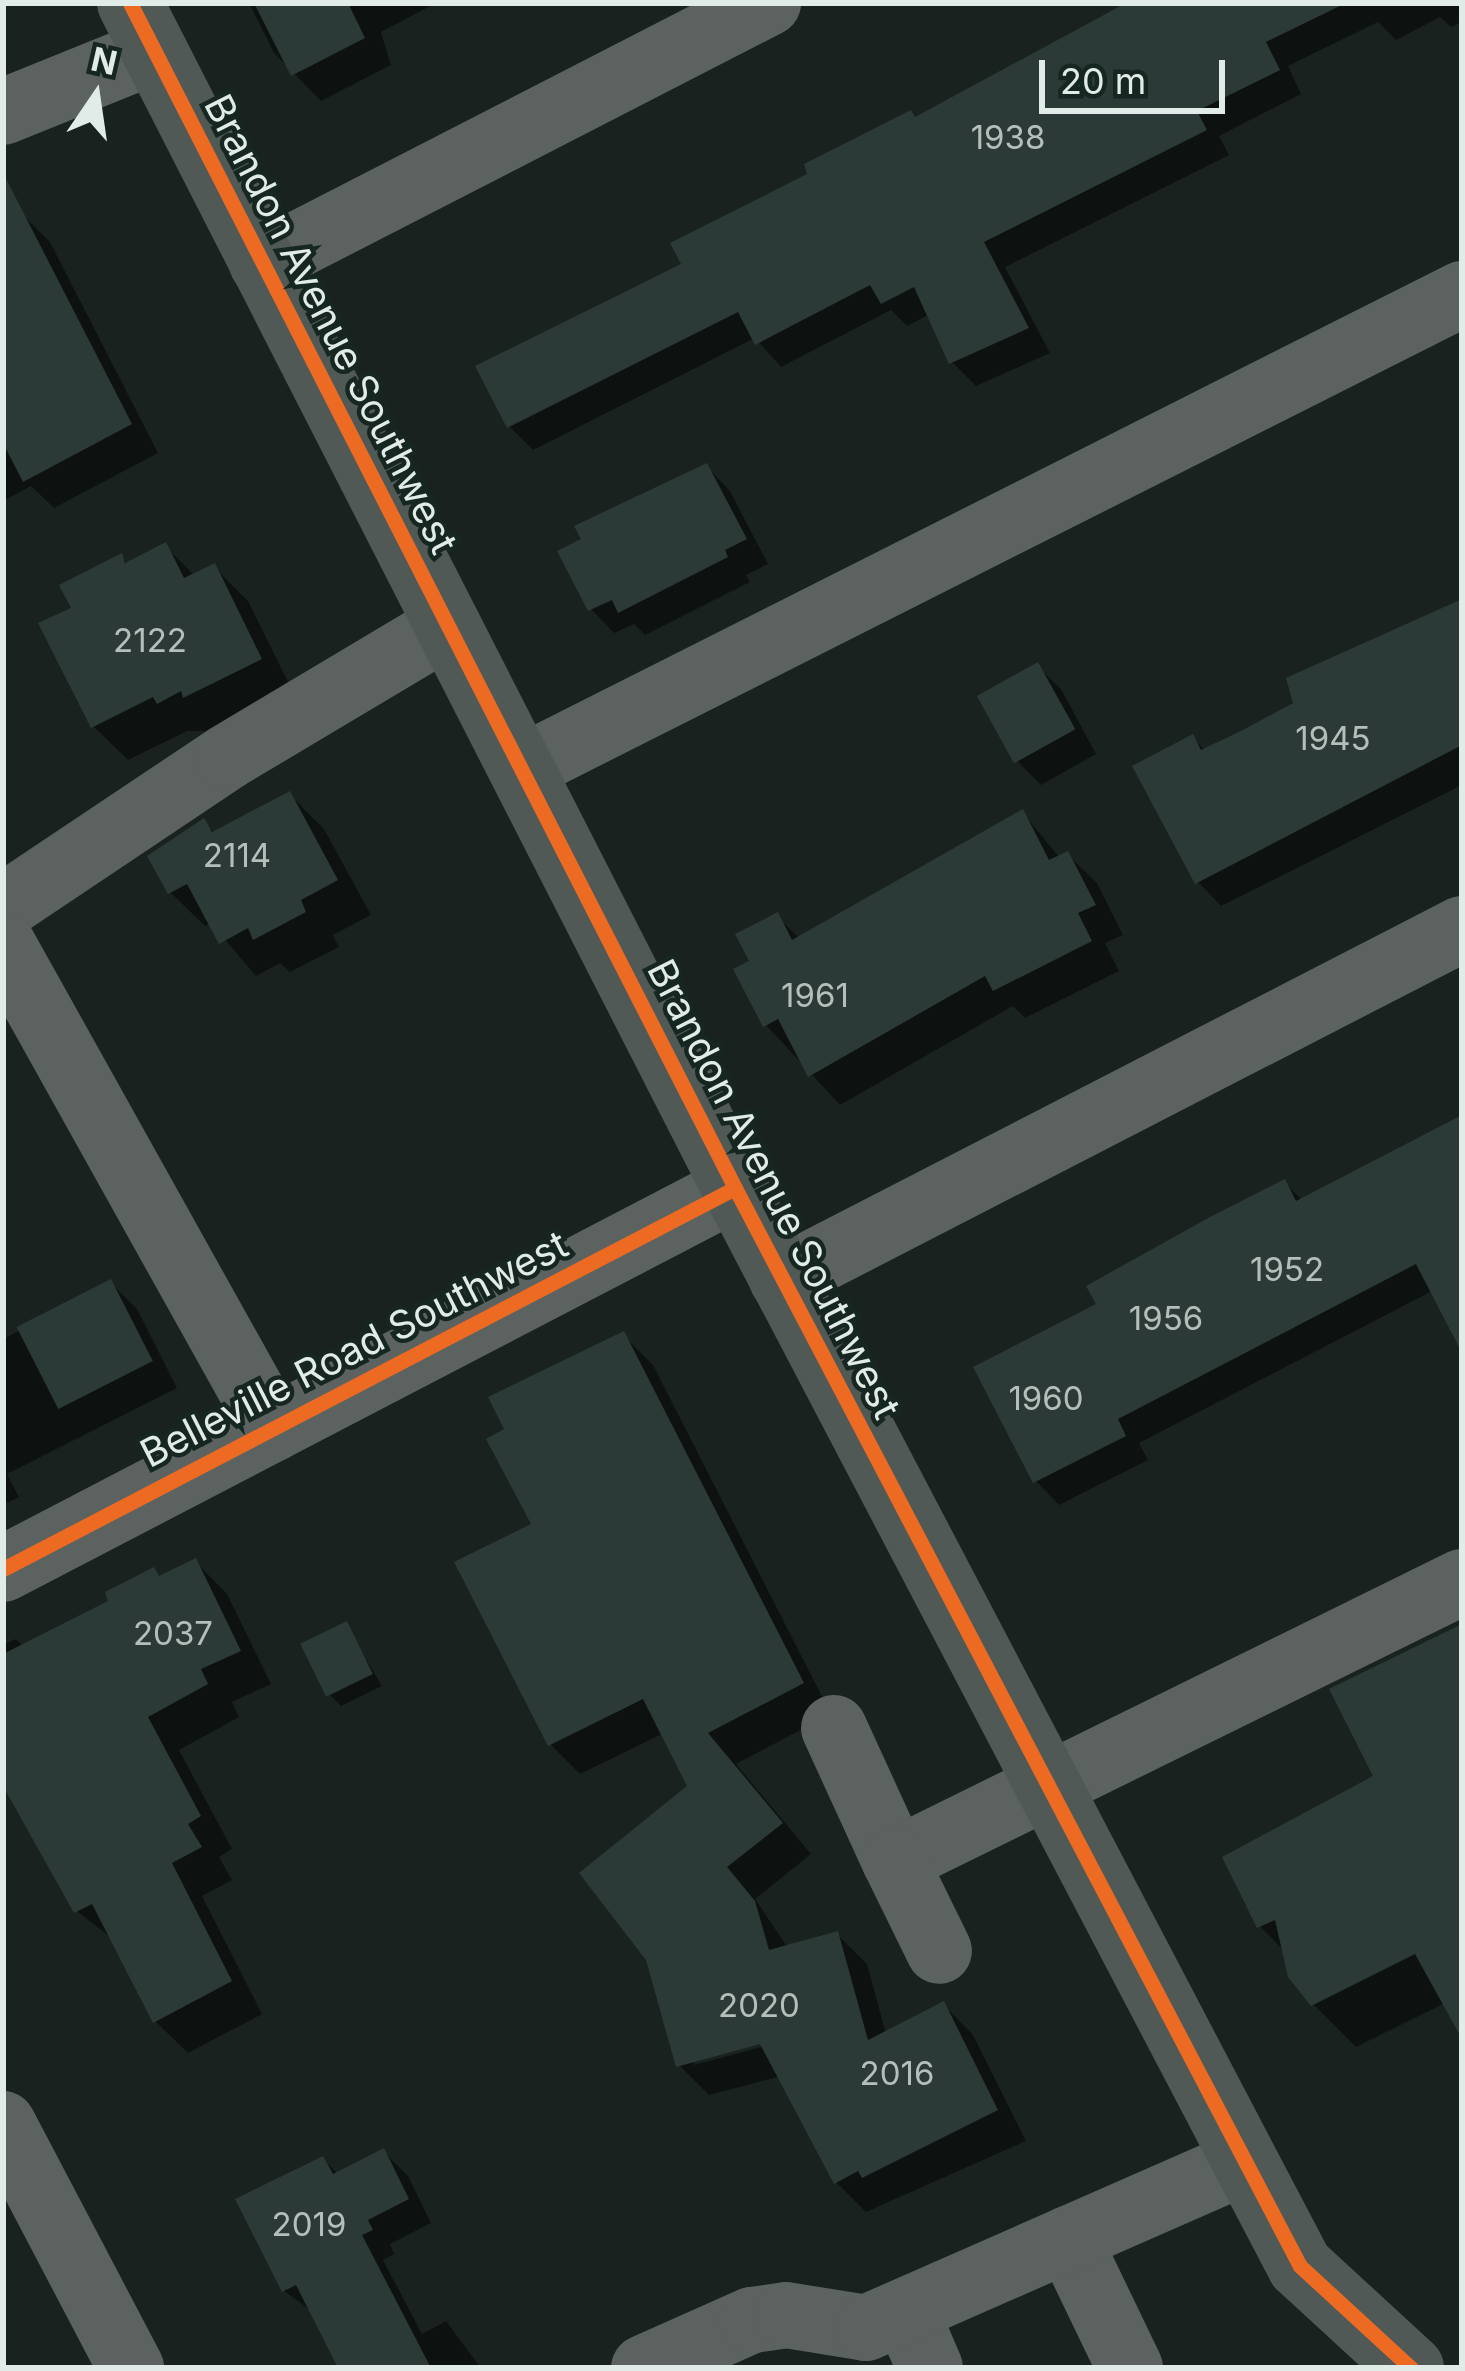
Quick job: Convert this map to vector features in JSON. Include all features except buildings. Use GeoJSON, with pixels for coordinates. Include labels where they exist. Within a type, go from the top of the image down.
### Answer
{"type":"FeatureCollection","features":[{"type":"Feature","properties":{"kind":"main road","name":"Brandon Avenue Southwest"},"geometry":{"type":"LineString","coordinates":[[142,27],[782,1279],[1300,2266],[1359,2329],[1411,2368]]}},
{"type":"Feature","properties":{"kind":"street"},"geometry":{"type":"LineString","coordinates":[[262,263],[768,3]]}},
{"type":"Feature","properties":{"kind":"street"},"geometry":{"type":"LineString","coordinates":[[3,112],[142,27]]}},
{"type":"Feature","properties":{"kind":"street"},"geometry":{"type":"LineString","coordinates":[[522,768],[1462,295]]}},
{"type":"Feature","properties":{"kind":"street"},"geometry":{"type":"LineString","coordinates":[[3,907],[227,758],[448,625]]}},
{"type":"Feature","properties":{"kind":"street"},"geometry":{"type":"LineString","coordinates":[[782,1279],[1462,929]]}},
{"type":"Feature","properties":{"kind":"street"},"geometry":{"type":"LineString","coordinates":[[3,945],[273,1429]]}},
{"type":"Feature","properties":{"kind":"street","name":"Belleville Road Southwest"},"geometry":{"type":"LineString","coordinates":[[3,1569],[735,1188]]}},
{"type":"Feature","properties":{"kind":"street"},"geometry":{"type":"LineString","coordinates":[[895,1862],[1044,1783],[1252,1690],[1462,1582]]}},
{"type":"Feature","properties":{"kind":"street"},"geometry":{"type":"LineString","coordinates":[[834,1728],[939,1951]]}},
{"type":"Feature","properties":{"kind":"street"},"geometry":{"type":"LineString","coordinates":[[3,2124],[131,2368]]}},
{"type":"Feature","properties":{"kind":"street"},"geometry":{"type":"LineString","coordinates":[[644,2368],[752,2320],[786,2315],[918,2340],[1068,2239],[1244,2162]]}},
{"type":"Feature","properties":{"kind":"street"},"geometry":{"type":"LineString","coordinates":[[1068,2239],[1130,2368]]}},
{"type":"Feature","properties":{"kind":"cycle path"},"geometry":{"type":"LineString","coordinates":[[130,3],[735,1188],[1300,2266],[1411,2368]]}},
{"type":"Feature","properties":{"kind":"cycle path"},"geometry":{"type":"LineString","coordinates":[[3,1569],[735,1188]]}}]}
